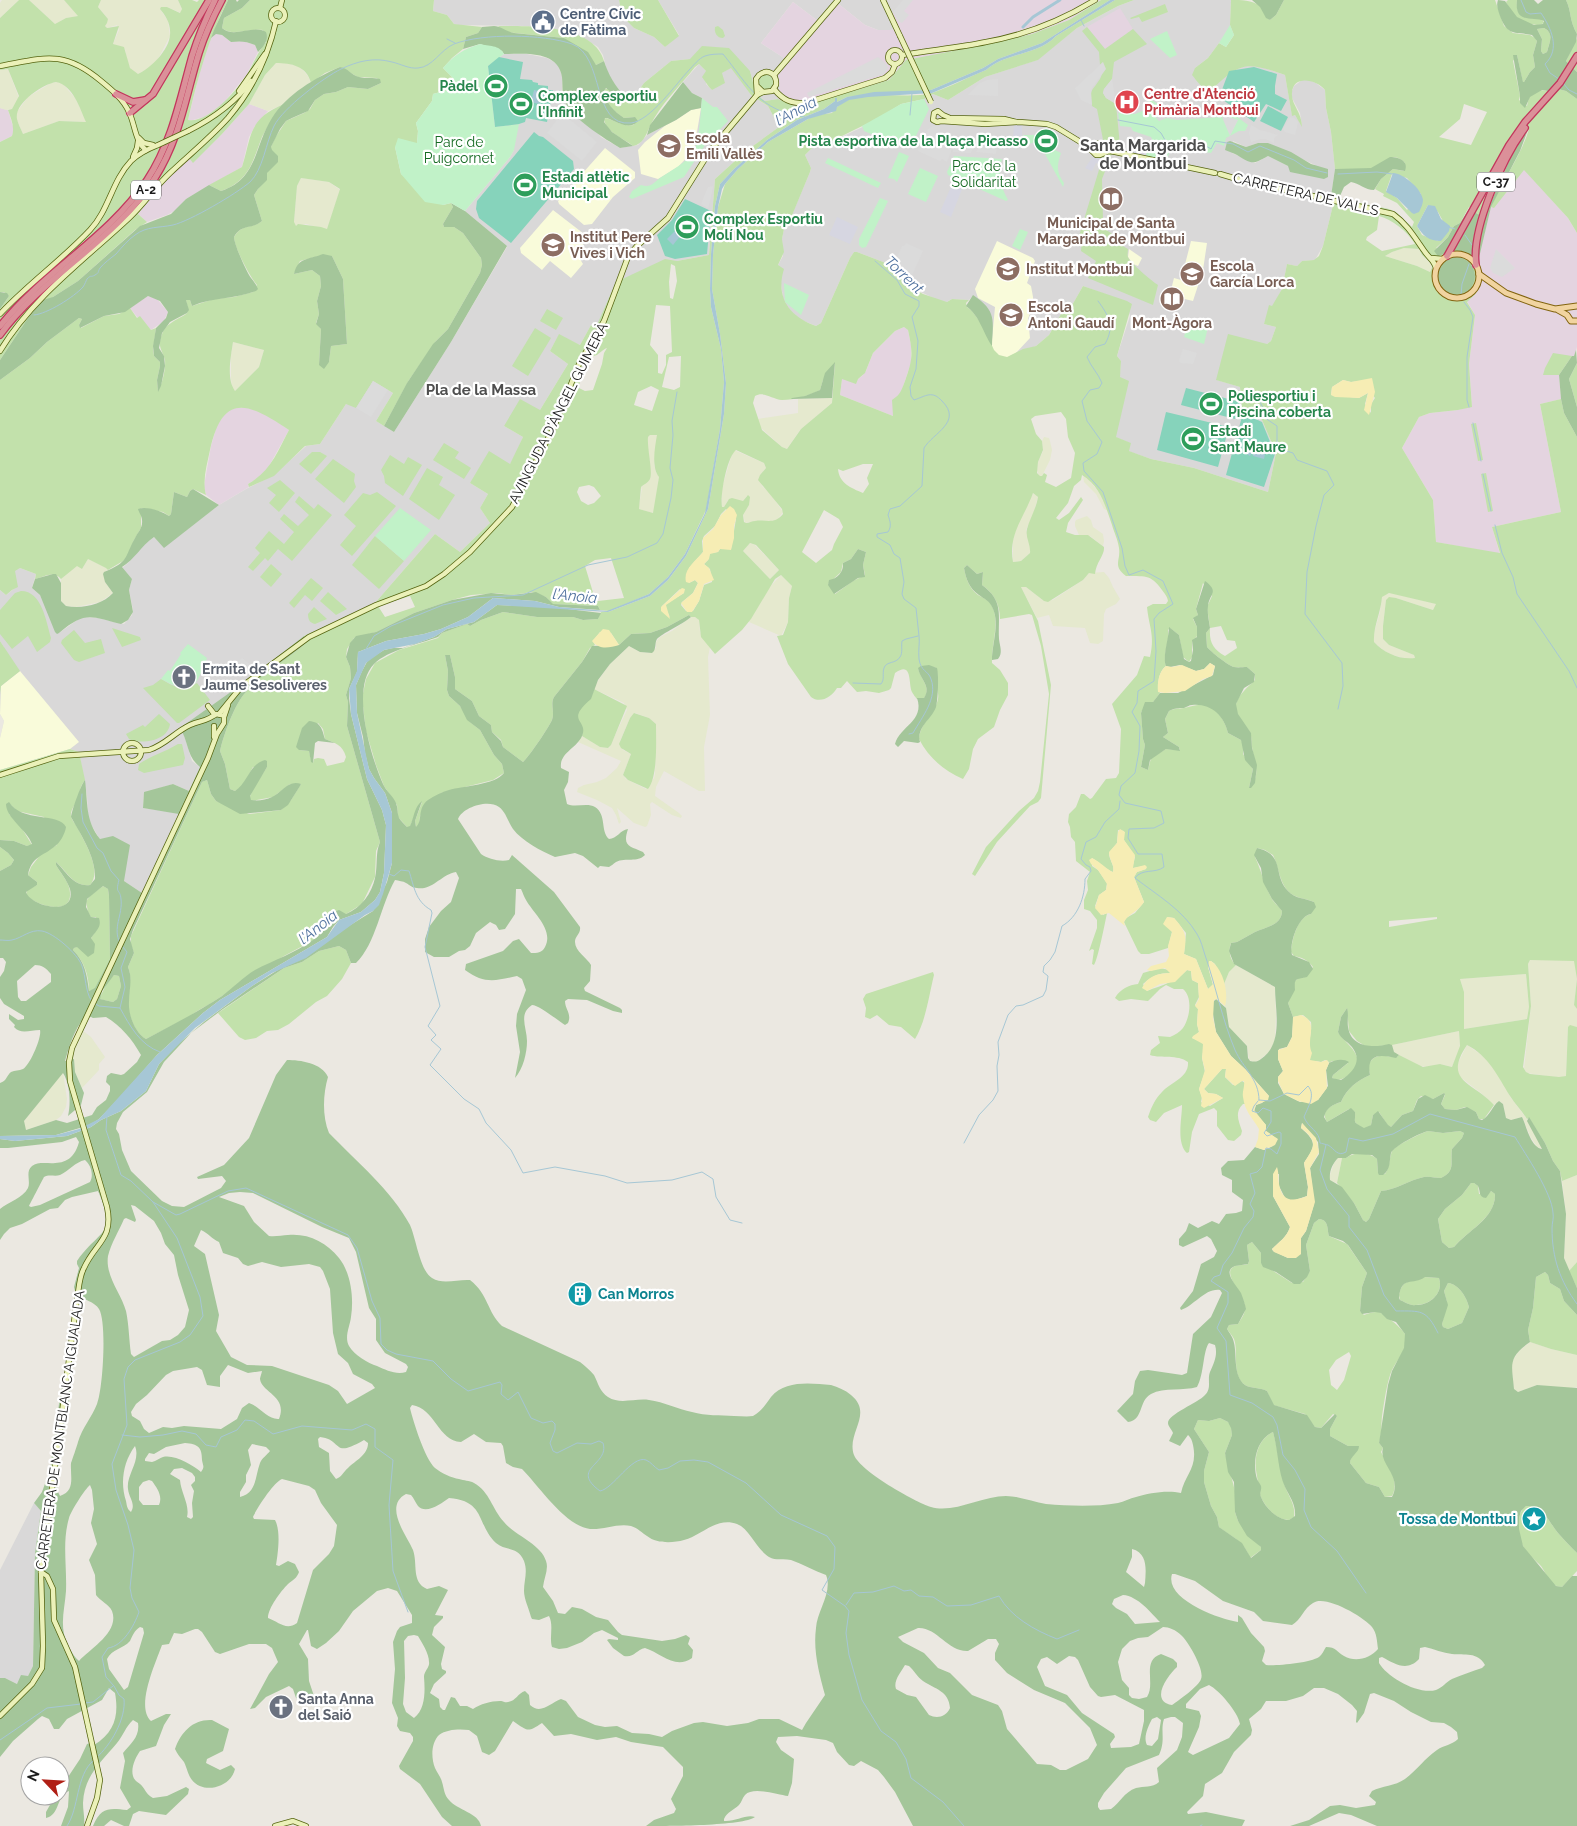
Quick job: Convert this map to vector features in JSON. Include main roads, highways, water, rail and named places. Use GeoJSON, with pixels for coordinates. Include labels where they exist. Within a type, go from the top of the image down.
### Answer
{"type":"FeatureCollection","features":[{"type":"Feature","properties":{"kind":"highway"},"geometry":{"type":"LineString","coordinates":[[130,114],[151,96],[164,78],[209,0]]}},
{"type":"Feature","properties":{"kind":"highway","name":"A-2"},"geometry":{"type":"LineString","coordinates":[[0,326],[32,291],[116,218],[134,198],[148,178],[173,128],[195,47],[215,0]]}},
{"type":"Feature","properties":{"kind":"highway","name":"A-2"},"geometry":{"type":"LineString","coordinates":[[0,335],[20,310],[118,223],[143,195],[155,178],[174,141],[200,51],[222,0]]}},
{"type":"Feature","properties":{"kind":"highway","name":"C-37"},"geometry":{"type":"LineString","coordinates":[[1445,258],[1509,144],[1525,122],[1547,98],[1577,56]]}},
{"type":"Feature","properties":{"kind":"highway"},"geometry":{"type":"LineString","coordinates":[[116,94],[136,102],[142,102],[151,96]]}},
{"type":"Feature","properties":{"kind":"highway","name":"C-37"},"geometry":{"type":"LineString","coordinates":[[1476,266],[1475,255],[1480,232],[1493,190],[1516,142],[1539,107]]}},
{"type":"Feature","properties":{"kind":"highway"},"geometry":{"type":"LineString","coordinates":[[0,341],[20,310]]}},
{"type":"Feature","properties":{"kind":"main road"},"geometry":{"type":"LineString","coordinates":[[1445,258],[1455,254],[1463,255],[1471,259],[1476,266]]}},
{"type":"Feature","properties":{"kind":"main road","name":"C-37"},"geometry":{"type":"LineString","coordinates":[[1445,258],[1436,268],[1435,276],[1436,284],[1442,293],[1449,297],[1465,297],[1472,292],[1476,286],[1478,273],[1476,266]]}},
{"type":"Feature","properties":{"kind":"main road"},"geometry":{"type":"LineString","coordinates":[[1478,273],[1511,295],[1555,309],[1567,315],[1571,321],[1577,321]]}},
{"type":"Feature","properties":{"kind":"main road"},"geometry":{"type":"LineString","coordinates":[[1476,286],[1489,281]]}},
{"type":"Feature","properties":{"kind":"main road"},"geometry":{"type":"LineString","coordinates":[[1555,309],[1577,306]]}},
{"type":"Feature","properties":{"kind":"main road"},"geometry":{"type":"LineString","coordinates":[[1567,315],[1569,308]]}},
{"type":"Feature","properties":{"kind":"water"},"geometry":{"type":"Polygon","coordinates":[[[1110,0],[1115,0],[1040,47],[1003,60],[986,70],[932,93],[849,100],[837,107],[836,111],[808,119],[768,142],[738,169],[722,189],[718,207],[713,255],[712,289],[720,334],[726,383],[724,414],[708,509],[686,556],[668,580],[650,596],[608,612],[497,605],[474,622],[447,629],[434,637],[415,644],[384,650],[366,663],[356,685],[357,713],[369,769],[385,793],[392,813],[392,863],[379,905],[306,958],[272,973],[195,1028],[159,1064],[146,1091],[121,1111],[91,1127],[67,1136],[15,1141],[0,1139],[0,1136],[56,1135],[79,1129],[99,1119],[156,1056],[203,1013],[220,1000],[327,937],[339,920],[361,912],[375,900],[380,892],[384,873],[386,825],[382,810],[367,779],[351,714],[349,689],[357,671],[358,652],[386,641],[441,629],[468,617],[493,598],[535,601],[559,607],[607,611],[649,594],[668,577],[685,554],[705,513],[720,429],[724,382],[721,349],[711,307],[711,254],[715,206],[720,184],[734,169],[767,140],[797,120],[824,109],[835,101],[835,98],[837,98],[837,102],[847,97],[874,92],[931,90],[983,68],[998,59],[1042,43],[1110,0]]]}},
{"type":"Feature","properties":{"kind":"water"},"geometry":{"type":"Polygon","coordinates":[[[534,90],[542,92],[539,104],[531,102],[534,90]]]}},
{"type":"Feature","properties":{"kind":"water"},"geometry":{"type":"Polygon","coordinates":[[[1393,173],[1407,179],[1419,191],[1423,200],[1419,212],[1412,213],[1397,198],[1386,192],[1393,173]]]}},
{"type":"Feature","properties":{"kind":"water"},"geometry":{"type":"Polygon","coordinates":[[[1428,205],[1435,206],[1441,219],[1450,226],[1449,231],[1441,241],[1427,237],[1417,226],[1428,205]]]}},
{"type":"Feature","properties":{"kind":"water"},"geometry":{"type":"Polygon","coordinates":[[[676,230],[681,235],[673,245],[667,239],[676,230]]]}},
{"type":"Feature","properties":{"kind":"water"},"geometry":{"type":"Polygon","coordinates":[[[1248,442],[1266,450],[1264,459],[1253,456],[1253,447],[1250,448],[1252,451],[1250,456],[1245,452],[1248,442]]]}},
{"type":"Feature","properties":{"kind":"waterway"},"geometry":{"type":"LineString","coordinates":[[1023,27],[1033,17],[1060,0]]}},
{"type":"Feature","properties":{"kind":"waterway"},"geometry":{"type":"LineString","coordinates":[[1521,0],[1526,12],[1530,14],[1541,13],[1548,25],[1553,38],[1553,52],[1545,64],[1550,73],[1559,79]]}},
{"type":"Feature","properties":{"kind":"waterway","name":"l'Anoia"},"geometry":{"type":"LineString","coordinates":[[1081,20],[1084,26]]}},
{"type":"Feature","properties":{"kind":"waterway"},"geometry":{"type":"LineString","coordinates":[[34,315],[53,308],[73,295],[83,287],[87,279],[97,273],[103,264],[140,232],[173,225],[190,218],[224,200],[250,182],[258,170],[274,126],[286,111],[324,79],[341,69],[360,62],[379,60],[418,68],[428,65],[454,44],[466,40],[513,36],[560,41],[572,44],[582,51],[590,62],[603,103],[610,114],[618,121],[631,123],[638,121],[654,109],[701,58],[709,55],[723,54],[748,86],[766,103],[789,114],[805,117]]}},
{"type":"Feature","properties":{"kind":"waterway"},"geometry":{"type":"LineString","coordinates":[[447,39],[455,43]]}},
{"type":"Feature","properties":{"kind":"waterway"},"geometry":{"type":"LineString","coordinates":[[1562,82],[1569,90],[1577,94]]}},
{"type":"Feature","properties":{"kind":"waterway","name":"Torrent"},"geometry":{"type":"LineString","coordinates":[[910,115],[912,93]]}},
{"type":"Feature","properties":{"kind":"waterway"},"geometry":{"type":"LineString","coordinates":[[1118,120],[1154,127],[1165,140],[1172,144],[1195,139],[1211,149],[1215,141],[1233,144],[1248,152],[1260,146],[1294,160],[1306,168],[1327,173]]}},
{"type":"Feature","properties":{"kind":"waterway"},"geometry":{"type":"LineString","coordinates":[[1338,174],[1377,172],[1393,174]]}},
{"type":"Feature","properties":{"kind":"waterway"},"geometry":{"type":"LineString","coordinates":[[1448,227],[1455,229]]}},
{"type":"Feature","properties":{"kind":"waterway"},"geometry":{"type":"LineString","coordinates":[[1465,235],[1472,245]]}},
{"type":"Feature","properties":{"kind":"waterway","name":"Torrent"},"geometry":{"type":"LineString","coordinates":[[875,261],[897,280],[905,294],[919,301],[919,306],[912,317],[918,341],[916,369],[910,387],[911,396],[914,400],[929,395],[935,396],[948,408],[949,415],[944,427],[924,448],[922,486],[900,506],[890,509],[888,515],[890,528],[888,532],[877,534],[877,537],[890,545],[894,554],[900,558],[904,582],[902,594],[904,599],[916,608],[919,659],[921,666],[930,676],[933,686],[928,707],[913,733],[909,734]]}},
{"type":"Feature","properties":{"kind":"waterway"},"geometry":{"type":"LineString","coordinates":[[1461,295],[1462,284],[1469,264]]}},
{"type":"Feature","properties":{"kind":"waterway"},"geometry":{"type":"LineString","coordinates":[[1098,301],[1108,316],[1110,332],[1105,344],[1095,347],[1087,357],[1102,383],[1099,388],[1090,390],[1082,401],[1087,421],[1102,442],[1097,454],[1083,463],[1084,471],[1103,492],[1129,575],[1143,570],[1163,581],[1173,604],[1159,613],[1154,619],[1156,651],[1154,681],[1138,691],[1137,703],[1132,712],[1140,726],[1139,751],[1135,773],[1121,786],[1119,795],[1125,803],[1161,811],[1164,823],[1154,828],[1129,829],[1128,838],[1138,854],[1162,854],[1164,867],[1141,873],[1135,878],[1177,910],[1198,936],[1230,1038],[1238,1056],[1256,1086],[1259,1100]]}},
{"type":"Feature","properties":{"kind":"waterway"},"geometry":{"type":"LineString","coordinates":[[1464,302],[1473,317],[1467,357],[1467,400],[1469,407]]}},
{"type":"Feature","properties":{"kind":"waterway"},"geometry":{"type":"LineString","coordinates":[[366,649],[374,636],[391,626],[443,605],[474,598],[523,595],[588,565],[627,557],[657,543],[663,534],[671,498],[673,480],[670,468],[673,435],[672,421],[677,392]]}},
{"type":"Feature","properties":{"kind":"waterway"},"geometry":{"type":"LineString","coordinates":[[1259,400],[1264,410],[1265,418],[1277,426],[1277,444],[1280,449],[1293,453],[1297,460],[1327,471],[1334,485],[1324,495],[1316,526],[1307,572],[1305,614],[1342,663],[1343,686],[1338,709]]}},
{"type":"Feature","properties":{"kind":"waterway"},"geometry":{"type":"LineString","coordinates":[[1473,423],[1481,461]]}},
{"type":"Feature","properties":{"kind":"waterway"},"geometry":{"type":"LineString","coordinates":[[1483,474],[1491,511]]}},
{"type":"Feature","properties":{"kind":"waterway"},"geometry":{"type":"LineString","coordinates":[[1495,525],[1502,553],[1513,577],[1517,594],[1569,671],[1577,688]]}},
{"type":"Feature","properties":{"kind":"waterway"},"geometry":{"type":"LineString","coordinates":[[853,683],[881,684],[885,666],[896,661],[901,655],[902,641],[918,636]]}},
{"type":"Feature","properties":{"kind":"waterway"},"geometry":{"type":"LineString","coordinates":[[82,794],[83,822],[97,848],[103,853],[111,871],[119,880],[118,890],[121,905],[117,932],[120,943]]}},
{"type":"Feature","properties":{"kind":"waterway"},"geometry":{"type":"LineString","coordinates":[[964,1143],[979,1115],[993,1100],[998,1091],[998,1042],[1008,1015],[1016,1006],[1043,996],[1046,990],[1048,976],[1043,972],[1044,966],[1055,952],[1062,926],[1068,922],[1080,906],[1084,893],[1085,879],[1091,871],[1090,867],[1081,859],[1086,842],[1096,837],[1105,822],[1119,809],[1120,801]]}},
{"type":"Feature","properties":{"kind":"waterway"},"geometry":{"type":"LineString","coordinates":[[389,874],[394,876],[401,870],[409,871],[418,898],[432,913],[425,947],[440,1006],[428,1026],[436,1035],[431,1040],[441,1049],[430,1065],[464,1099],[479,1109],[486,1123],[511,1150],[523,1173],[555,1167],[605,1176],[627,1183],[672,1180],[702,1172],[713,1179],[716,1197],[730,1220],[742,1223]]}},
{"type":"Feature","properties":{"kind":"waterway"},"geometry":{"type":"LineString","coordinates":[[0,940],[12,940],[30,932],[38,931],[53,936],[71,950],[80,961],[91,1000]]}},
{"type":"Feature","properties":{"kind":"waterway"},"geometry":{"type":"LineString","coordinates":[[120,1008],[125,987],[121,968],[127,952],[123,947]]}},
{"type":"Feature","properties":{"kind":"waterway"},"geometry":{"type":"LineString","coordinates":[[94,1003],[99,1006],[120,1008],[141,1040],[160,1052]]}},
{"type":"Feature","properties":{"kind":"waterway"},"geometry":{"type":"LineString","coordinates":[[1259,1100],[1270,1101],[1287,1093],[1299,1095],[1308,1086],[1311,1097],[1304,1117],[1318,1135],[1320,1143],[1328,1145],[1340,1154],[1346,1152],[1349,1138],[1363,1141],[1393,1134],[1430,1114],[1515,1137],[1538,1174],[1552,1205],[1552,1239],[1555,1259],[1566,1287],[1577,1304]]}},
{"type":"Feature","properties":{"kind":"waterway"},"geometry":{"type":"LineString","coordinates":[[1258,1101],[1252,1111],[1258,1113],[1263,1108],[1271,1111],[1271,1122],[1264,1133],[1267,1136],[1281,1133],[1281,1144],[1277,1154],[1271,1149],[1266,1148],[1262,1167],[1257,1172],[1250,1174],[1255,1193],[1250,1204],[1254,1211],[1253,1217],[1244,1228],[1232,1253],[1223,1265],[1220,1275],[1214,1277],[1211,1281],[1228,1292],[1228,1303],[1217,1328],[1226,1341],[1230,1395],[1252,1403],[1273,1417],[1277,1425],[1283,1455],[1295,1470],[1305,1489],[1304,1510],[1311,1527],[1337,1551],[1366,1593]]}},
{"type":"Feature","properties":{"kind":"waterway"},"geometry":{"type":"LineString","coordinates":[[96,1758],[112,1739],[120,1723],[124,1707],[124,1699],[106,1677],[102,1657],[108,1648],[118,1644],[123,1639],[139,1612],[132,1598],[130,1588],[134,1550],[116,1490],[112,1464],[127,1425],[124,1379],[128,1367],[135,1360],[180,1342],[190,1335],[203,1316],[200,1297],[177,1238],[153,1202],[131,1181],[121,1175],[106,1130],[107,1116]]}},
{"type":"Feature","properties":{"kind":"waterway"},"geometry":{"type":"LineString","coordinates":[[1326,1145],[1320,1170],[1327,1189],[1349,1216],[1349,1227],[1367,1250],[1384,1295],[1396,1311],[1411,1311],[1426,1315],[1438,1333]]}},
{"type":"Feature","properties":{"kind":"waterway"},"geometry":{"type":"LineString","coordinates":[[153,1202],[176,1215],[228,1191],[246,1188],[348,1235],[357,1248],[372,1301],[380,1318],[381,1344],[387,1350],[396,1354],[433,1361],[451,1379],[468,1391],[500,1382],[502,1385],[501,1394],[508,1400],[518,1392],[531,1418],[543,1423],[552,1421],[555,1424],[555,1430],[550,1443],[553,1451],[557,1453],[577,1443],[591,1444],[599,1441],[603,1443],[604,1450],[601,1457],[592,1467],[588,1477],[600,1491],[611,1485],[635,1462],[641,1460],[648,1461],[659,1470],[668,1468],[680,1461],[708,1462],[746,1483],[781,1515],[827,1536],[835,1547],[834,1569],[822,1590],[849,1611],[846,1633],[849,1655],[862,1700],[881,1731],[896,1742],[906,1759],[911,1778],[943,1802],[964,1826]]}},
{"type":"Feature","properties":{"kind":"waterway"},"geometry":{"type":"LineString","coordinates":[[122,1435],[140,1437],[182,1431],[196,1434],[206,1445],[216,1447],[221,1437],[237,1430],[245,1420],[254,1421],[273,1434],[302,1426],[352,1430],[366,1424],[375,1429],[375,1447],[393,1460],[389,1505],[393,1571],[408,1612]]}},
{"type":"Feature","properties":{"kind":"waterway"},"geometry":{"type":"LineString","coordinates":[[846,1605],[854,1593],[873,1592],[894,1586],[904,1591],[911,1590],[919,1596],[933,1597],[947,1606],[971,1605],[999,1596],[1004,1604],[1024,1622],[1057,1639],[1079,1630]]}},
{"type":"Feature","properties":{"kind":"waterway"},"geometry":{"type":"LineString","coordinates":[[85,1703],[93,1702],[113,1686]]}},
{"type":"Feature","properties":{"kind":"waterway"},"geometry":{"type":"LineString","coordinates":[[0,1740],[47,1708],[81,1704]]}},
{"type":"Feature","properties":{"kind":"waterway"},"geometry":{"type":"LineString","coordinates":[[67,1826],[74,1811],[83,1775],[93,1761]]}},
{"type":"Feature","properties":{"kind":"place","name":"Centre Cívic de Fàtima"},"geometry":{"type":"Point","coordinates":[543,22]}},
{"type":"Feature","properties":{"kind":"place","name":"Pàdel"},"geometry":{"type":"Point","coordinates":[496,86]}},
{"type":"Feature","properties":{"kind":"place","name":"Centre d'Atenció Primària Montbui"},"geometry":{"type":"Point","coordinates":[1127,102]}},
{"type":"Feature","properties":{"kind":"place","name":"Complex esportiu l'Infinit"},"geometry":{"type":"Point","coordinates":[521,104]}},
{"type":"Feature","properties":{"kind":"place","name":"Pista esportiva de la Plaça Picasso"},"geometry":{"type":"Point","coordinates":[1046,141]}},
{"type":"Feature","properties":{"kind":"place","name":"Escola Emili Vallès"},"geometry":{"type":"Point","coordinates":[669,146]}},
{"type":"Feature","properties":{"kind":"place","name":"Estadi atlètic Municipal"},"geometry":{"type":"Point","coordinates":[525,185]}},
{"type":"Feature","properties":{"kind":"place","name":"Municipal de Santa Margarida de Montbui"},"geometry":{"type":"Point","coordinates":[1111,199]}},
{"type":"Feature","properties":{"kind":"place","name":"Complex Esportiu Molí Nou"},"geometry":{"type":"Point","coordinates":[687,227]}},
{"type":"Feature","properties":{"kind":"place","name":"Institut Pere Vives i Vich"},"geometry":{"type":"Point","coordinates":[553,245]}},
{"type":"Feature","properties":{"kind":"place","name":"Institut Montbui"},"geometry":{"type":"Point","coordinates":[1008,269]}},
{"type":"Feature","properties":{"kind":"place","name":"Escola García Lorca"},"geometry":{"type":"Point","coordinates":[1192,274]}},
{"type":"Feature","properties":{"kind":"place","name":"Mont-Àgora"},"geometry":{"type":"Point","coordinates":[1172,299]}},
{"type":"Feature","properties":{"kind":"place","name":"Escola Antoni Gaudí"},"geometry":{"type":"Point","coordinates":[1011,315]}},
{"type":"Feature","properties":{"kind":"place","name":"Poliesportiu i Piscina coberta"},"geometry":{"type":"Point","coordinates":[1211,404]}},
{"type":"Feature","properties":{"kind":"place","name":"Estadi Sant Maure"},"geometry":{"type":"Point","coordinates":[1193,439]}},
{"type":"Feature","properties":{"kind":"place","name":"Ermita de Sant Jaume Sesoliveres"},"geometry":{"type":"Point","coordinates":[184,677]}},
{"type":"Feature","properties":{"kind":"place","name":"Can Morros"},"geometry":{"type":"Point","coordinates":[580,1294]}},
{"type":"Feature","properties":{"kind":"place","name":"Tossa de Montbui"},"geometry":{"type":"Point","coordinates":[1534,1519]}},
{"type":"Feature","properties":{"kind":"place","name":"Santa Anna del Saió"},"geometry":{"type":"Point","coordinates":[281,1707]}},
{"type":"Feature","properties":{"kind":"district","name":"Santa Margarida de Montbui"},"geometry":{"type":"Point","coordinates":[1143,154]}},
{"type":"Feature","properties":{"kind":"district","name":"Pla de la Massa"},"geometry":{"type":"Point","coordinates":[481,390]}},
{"type":"Feature","properties":{"kind":"park label","name":"Parc de Puigcornet"},"geometry":{"type":"Point","coordinates":[459,150]}},
{"type":"Feature","properties":{"kind":"park label","name":"Parc de la Solidaritat"},"geometry":{"type":"Point","coordinates":[984,174]}}]}
